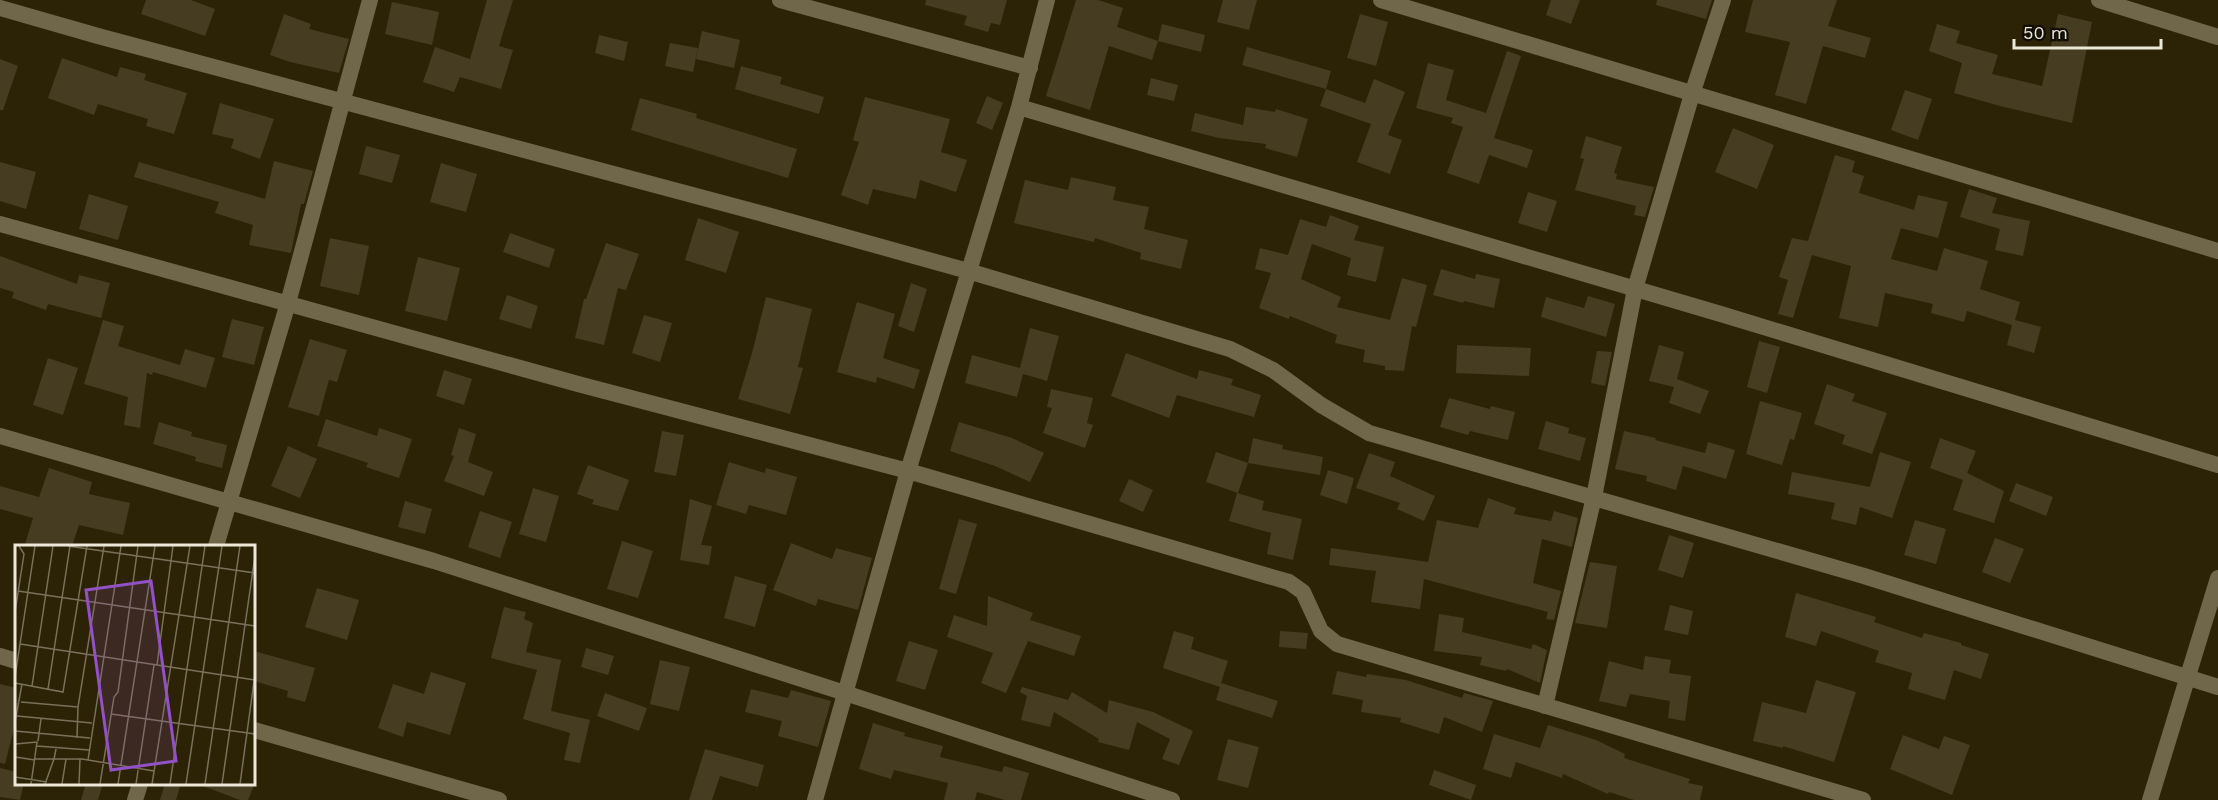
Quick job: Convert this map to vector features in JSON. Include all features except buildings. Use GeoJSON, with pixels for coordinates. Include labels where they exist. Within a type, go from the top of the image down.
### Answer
{"type":"FeatureCollection","features":[{"type":"Feature","properties":{"kind":"street"},"geometry":{"type":"LineString","coordinates":[[216,545],[288,303],[370,0]]}},
{"type":"Feature","properties":{"kind":"street"},"geometry":{"type":"LineString","coordinates":[[780,0],[1030,68]]}},
{"type":"Feature","properties":{"kind":"street"},"geometry":{"type":"LineString","coordinates":[[815,800],[908,471],[1030,68],[1047,0]]}},
{"type":"Feature","properties":{"kind":"street"},"geometry":{"type":"LineString","coordinates":[[1381,0],[2218,251]]}},
{"type":"Feature","properties":{"kind":"street"},"geometry":{"type":"LineString","coordinates":[[1545,706],[1594,497],[1635,289],[1692,94],[1723,0]]}},
{"type":"Feature","properties":{"kind":"street"},"geometry":{"type":"LineString","coordinates":[[2099,0],[2218,37]]}},
{"type":"Feature","properties":{"kind":"street"},"geometry":{"type":"LineString","coordinates":[[0,8],[745,209],[968,271],[1230,349],[1273,370],[1321,405],[1369,433],[1864,576],[2218,687]]}},
{"type":"Feature","properties":{"kind":"street"},"geometry":{"type":"LineString","coordinates":[[1018,107],[1635,289],[2218,465]]}},
{"type":"Feature","properties":{"kind":"street"},"geometry":{"type":"LineString","coordinates":[[0,224],[578,384],[908,471],[1289,582],[1303,592],[1321,631],[1337,644],[1863,800]]}},
{"type":"Feature","properties":{"kind":"street"},"geometry":{"type":"LineString","coordinates":[[0,436],[229,504],[434,561],[1172,800]]}},
{"type":"Feature","properties":{"kind":"street"},"geometry":{"type":"LineString","coordinates":[[2151,800],[2218,578]]}},
{"type":"Feature","properties":{"kind":"street"},"geometry":{"type":"LineString","coordinates":[[0,656],[15,661]]}},
{"type":"Feature","properties":{"kind":"street"},"geometry":{"type":"LineString","coordinates":[[255,730],[499,800]]}},
{"type":"Feature","properties":{"kind":"street"},"geometry":{"type":"LineString","coordinates":[[135,800],[139,785]]}}]}
